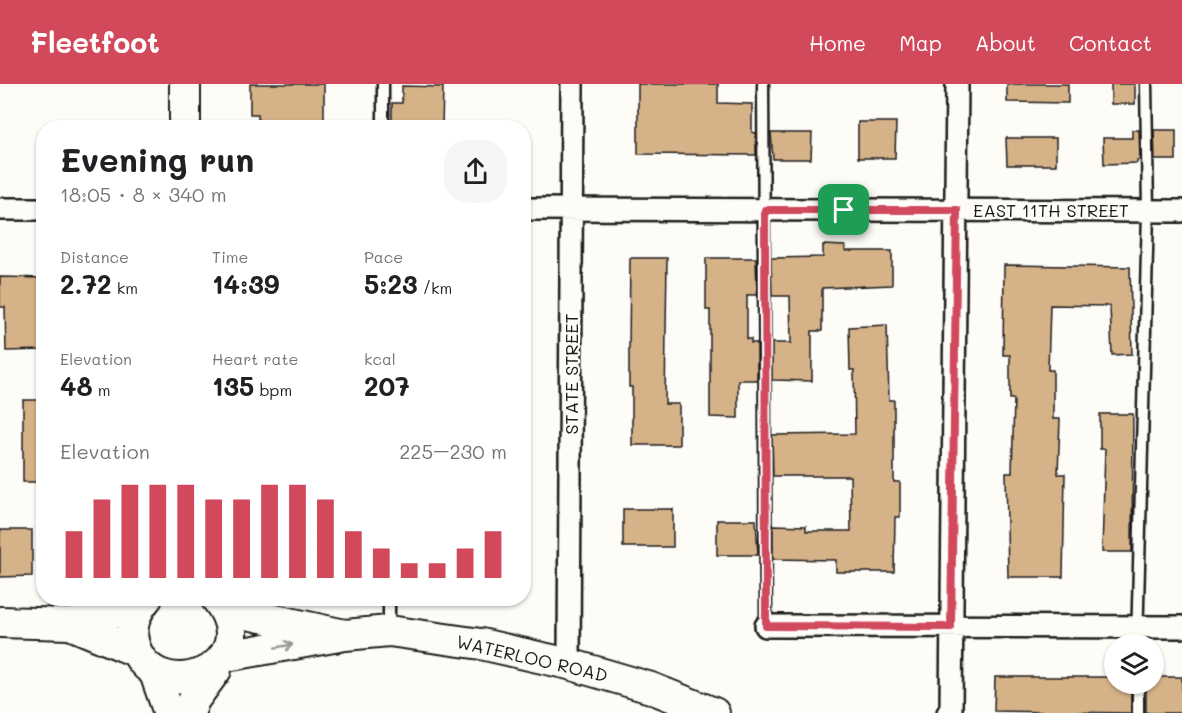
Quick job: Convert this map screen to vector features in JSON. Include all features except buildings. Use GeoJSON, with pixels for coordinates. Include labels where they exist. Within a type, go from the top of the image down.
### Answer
{"type":"FeatureCollection","features":[{"type":"Feature","properties":{"kind":"main road"},"geometry":{"type":"LineString","coordinates":[[185,84],[185,120]]}},
{"type":"Feature","properties":{"kind":"main road"},"geometry":{"type":"LineString","coordinates":[[0,622],[70,624],[131,606]]}},
{"type":"Feature","properties":{"kind":"main road"},"geometry":{"type":"LineString","coordinates":[[142,606],[134,619],[132,635],[135,651],[144,665],[156,676],[169,713]]}},
{"type":"Feature","properties":{"kind":"main road"},"geometry":{"type":"LineString","coordinates":[[189,713],[194,700],[221,662],[231,640],[230,624],[221,606]]}},
{"type":"Feature","properties":{"kind":"main road","name":"WATERLOO ROAD"},"geometry":{"type":"LineString","coordinates":[[228,606],[345,635]]}},
{"type":"Feature","properties":{"kind":"main road"},"geometry":{"type":"LineString","coordinates":[[70,624],[135,651]]}},
{"type":"Feature","properties":{"kind":"main road","name":"WATERLOO ROAD"},"geometry":{"type":"LineString","coordinates":[[156,676],[171,682],[187,683],[203,678],[221,662],[345,635],[390,631],[481,644],[570,664],[651,687],[714,713]]}},
{"type":"Feature","properties":{"kind":"street","name":"STATE STREET"},"geometry":{"type":"LineString","coordinates":[[570,664],[572,84]]}},
{"type":"Feature","properties":{"kind":"street"},"geometry":{"type":"LineString","coordinates":[[948,713],[951,709],[957,84]]}},
{"type":"Feature","properties":{"kind":"street"},"geometry":{"type":"LineString","coordinates":[[0,209],[36,209]]}},
{"type":"Feature","properties":{"kind":"street","name":"EAST 11TH STREET"},"geometry":{"type":"LineString","coordinates":[[531,209],[1182,211]]}},
{"type":"Feature","properties":{"kind":"street"},"geometry":{"type":"LineString","coordinates":[[766,626],[951,627],[1104,634]]}},
{"type":"Feature","properties":{"kind":"street"},"geometry":{"type":"LineString","coordinates":[[1147,634],[1182,627]]}},
{"type":"Feature","properties":{"kind":"lane"},"geometry":{"type":"LineString","coordinates":[[383,84],[383,120]]}},
{"type":"Feature","properties":{"kind":"lane"},"geometry":{"type":"LineString","coordinates":[[763,84],[766,626]]}},
{"type":"Feature","properties":{"kind":"lane"},"geometry":{"type":"LineString","coordinates":[[1137,634],[1148,211],[1146,84]]}},
{"type":"Feature","properties":{"kind":"lane"},"geometry":{"type":"LineString","coordinates":[[389,606],[390,631]]}},
{"type":"Feature","properties":{"kind":"lane"},"geometry":{"type":"LineString","coordinates":[[1138,694],[1138,713]]}},
{"type":"Feature","properties":{"kind":"route"},"geometry":{"type":"LineString","coordinates":[[765,210],[844,210],[957,210],[951,627],[766,626],[765,210]]}}]}
